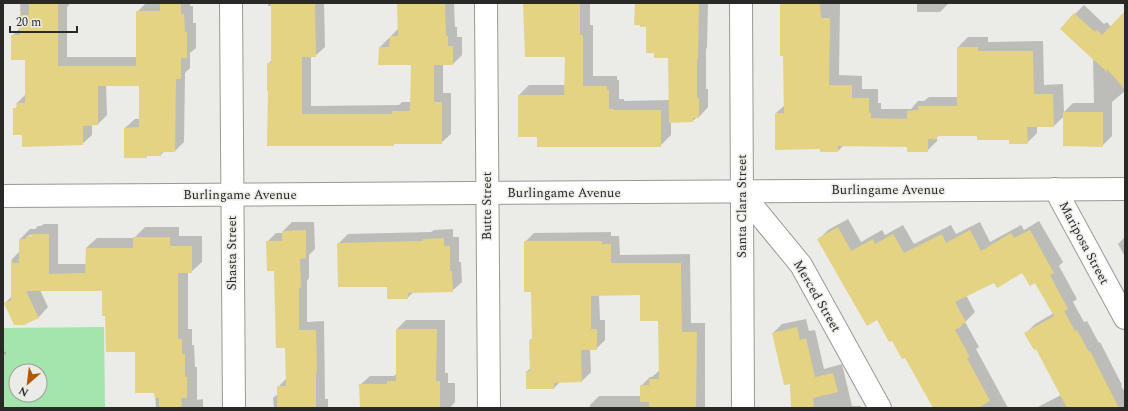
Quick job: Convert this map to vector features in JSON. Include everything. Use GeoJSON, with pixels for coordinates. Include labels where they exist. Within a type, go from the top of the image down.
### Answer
{"type":"FeatureCollection","features":[{"type":"Feature","properties":{"kind":"street","name":"Shasta Street"},"geometry":{"type":"LineString","coordinates":[[230,3],[234,408]]}},
{"type":"Feature","properties":{"kind":"street","name":"Butte Street"},"geometry":{"type":"LineString","coordinates":[[486,3],[489,408]]}},
{"type":"Feature","properties":{"kind":"street","name":"Santa Clara Street"},"geometry":{"type":"LineString","coordinates":[[741,3],[743,408]]}},
{"type":"Feature","properties":{"kind":"street","name":"Mariposa Street"},"geometry":{"type":"LineString","coordinates":[[1055,189],[1125,318]]}},
{"type":"Feature","properties":{"kind":"street","name":"Burlingame Avenue"},"geometry":{"type":"LineString","coordinates":[[3,196],[1125,189]]}},
{"type":"Feature","properties":{"kind":"street","name":"Merced Street"},"geometry":{"type":"LineString","coordinates":[[742,192],[802,266],[880,408]]}},
{"type":"Feature","properties":{"kind":"green space"},"geometry":{"type":"Polygon","coordinates":[[[104,327],[105,408],[3,408],[3,328],[104,327]]]}},
{"type":"Feature","properties":{"kind":"building"},"geometry":{"type":"Polygon","coordinates":[[[29,3],[58,3],[58,66],[136,66],[136,11],[160,11],[160,3],[181,3],[181,14],[184,14],[185,32],[187,32],[187,58],[181,58],[181,79],[176,79],[175,152],[161,152],[161,156],[147,156],[147,158],[124,158],[124,128],[139,127],[139,86],[98,86],[98,125],[83,126],[83,145],[22,147],[22,135],[13,135],[13,108],[17,108],[16,103],[25,103],[25,60],[11,60],[11,35],[20,35],[19,15],[29,15],[29,3]]]}},
{"type":"Feature","properties":{"kind":"building"},"geometry":{"type":"Polygon","coordinates":[[[271,3],[315,3],[316,57],[302,57],[302,114],[392,114],[392,111],[410,111],[411,65],[378,65],[379,47],[389,47],[390,36],[398,36],[397,3],[445,3],[446,36],[448,36],[448,46],[453,46],[453,65],[434,65],[434,102],[442,102],[442,144],[394,144],[394,146],[267,146],[267,63],[271,63],[271,3]]]}},
{"type":"Feature","properties":{"kind":"building"},"geometry":{"type":"Polygon","coordinates":[[[523,3],[580,3],[580,35],[583,35],[583,86],[607,86],[607,90],[609,90],[609,109],[661,110],[661,147],[537,147],[537,137],[518,137],[518,95],[564,95],[565,57],[525,57],[523,3]]]}},
{"type":"Feature","properties":{"kind":"building"},"geometry":{"type":"Polygon","coordinates":[[[635,3],[699,3],[697,98],[699,98],[699,118],[693,118],[693,122],[669,123],[668,58],[654,58],[654,53],[646,53],[646,27],[634,25],[635,3]]]}},
{"type":"Feature","properties":{"kind":"building"},"geometry":{"type":"Polygon","coordinates":[[[780,3],[820,3],[821,18],[830,18],[829,85],[852,85],[852,98],[869,98],[869,112],[871,113],[871,118],[907,119],[907,111],[918,110],[918,106],[957,106],[957,47],[978,47],[978,51],[1033,51],[1034,94],[1053,94],[1054,127],[1027,127],[1028,144],[1009,144],[1009,140],[977,140],[977,136],[937,136],[937,139],[928,139],[928,152],[907,152],[907,147],[838,146],[838,152],[820,152],[820,149],[775,150],[775,113],[784,113],[783,56],[780,56],[780,3]]]}},
{"type":"Feature","properties":{"kind":"building"},"geometry":{"type":"Polygon","coordinates":[[[1125,11],[1125,90],[1107,69],[1107,72],[1060,29],[1074,13],[1095,32],[1097,30],[1102,35],[1125,11]]]}},
{"type":"Feature","properties":{"kind":"building"},"geometry":{"type":"Polygon","coordinates":[[[1063,112],[1103,112],[1103,147],[1063,146],[1063,112]]]}},
{"type":"Feature","properties":{"kind":"building"},"geometry":{"type":"Polygon","coordinates":[[[838,227],[851,251],[873,239],[875,244],[893,234],[904,253],[942,234],[946,243],[970,230],[981,251],[1011,233],[1014,238],[1030,230],[1054,273],[1050,275],[1068,309],[1064,311],[1075,331],[1077,330],[1089,352],[1090,351],[1119,408],[1067,408],[1036,349],[1034,350],[1024,333],[1054,316],[1035,283],[1030,286],[1022,273],[997,288],[994,283],[955,302],[966,322],[955,330],[970,357],[967,358],[990,401],[978,408],[933,408],[905,358],[902,359],[892,341],[889,342],[877,320],[867,326],[817,239],[838,227]]]}},
{"type":"Feature","properties":{"kind":"building"},"geometry":{"type":"Polygon","coordinates":[[[306,230],[306,258],[300,259],[301,288],[299,288],[299,330],[316,330],[316,408],[277,408],[277,386],[286,386],[285,348],[276,348],[274,271],[267,271],[266,241],[282,241],[282,231],[306,230]]]}},
{"type":"Feature","properties":{"kind":"building"},"geometry":{"type":"Polygon","coordinates":[[[33,234],[49,234],[49,274],[85,273],[86,248],[133,248],[133,237],[170,237],[170,246],[192,246],[192,273],[178,273],[178,339],[182,339],[182,354],[185,354],[185,377],[187,377],[187,398],[181,398],[182,408],[159,408],[159,398],[155,398],[154,393],[135,393],[135,352],[106,352],[105,316],[102,316],[102,291],[26,291],[39,318],[24,325],[14,325],[4,303],[11,300],[11,259],[13,263],[19,263],[19,239],[26,239],[26,236],[32,236],[33,234]]]}},
{"type":"Feature","properties":{"kind":"building"},"geometry":{"type":"Polygon","coordinates":[[[444,238],[444,246],[450,246],[450,271],[452,271],[453,292],[408,293],[408,299],[387,299],[387,287],[338,287],[337,243],[423,241],[423,239],[444,238]]]}},
{"type":"Feature","properties":{"kind":"building"},"geometry":{"type":"Polygon","coordinates":[[[524,241],[602,241],[602,244],[611,244],[611,263],[681,263],[682,332],[697,332],[696,407],[649,408],[649,402],[640,402],[640,385],[649,385],[649,379],[659,379],[658,321],[640,321],[640,295],[591,296],[591,329],[597,329],[597,350],[581,350],[582,382],[554,383],[554,389],[526,389],[526,371],[530,371],[529,340],[532,340],[531,292],[524,292],[524,241]]]}},
{"type":"Feature","properties":{"kind":"building"},"geometry":{"type":"Polygon","coordinates":[[[797,327],[800,340],[806,338],[815,377],[833,373],[838,392],[813,398],[814,408],[791,408],[790,384],[784,385],[772,333],[797,327]]]}},
{"type":"Feature","properties":{"kind":"building"},"geometry":{"type":"Polygon","coordinates":[[[396,329],[437,329],[436,381],[440,381],[440,408],[360,408],[359,384],[387,384],[387,381],[396,381],[396,329]]]}}]}
